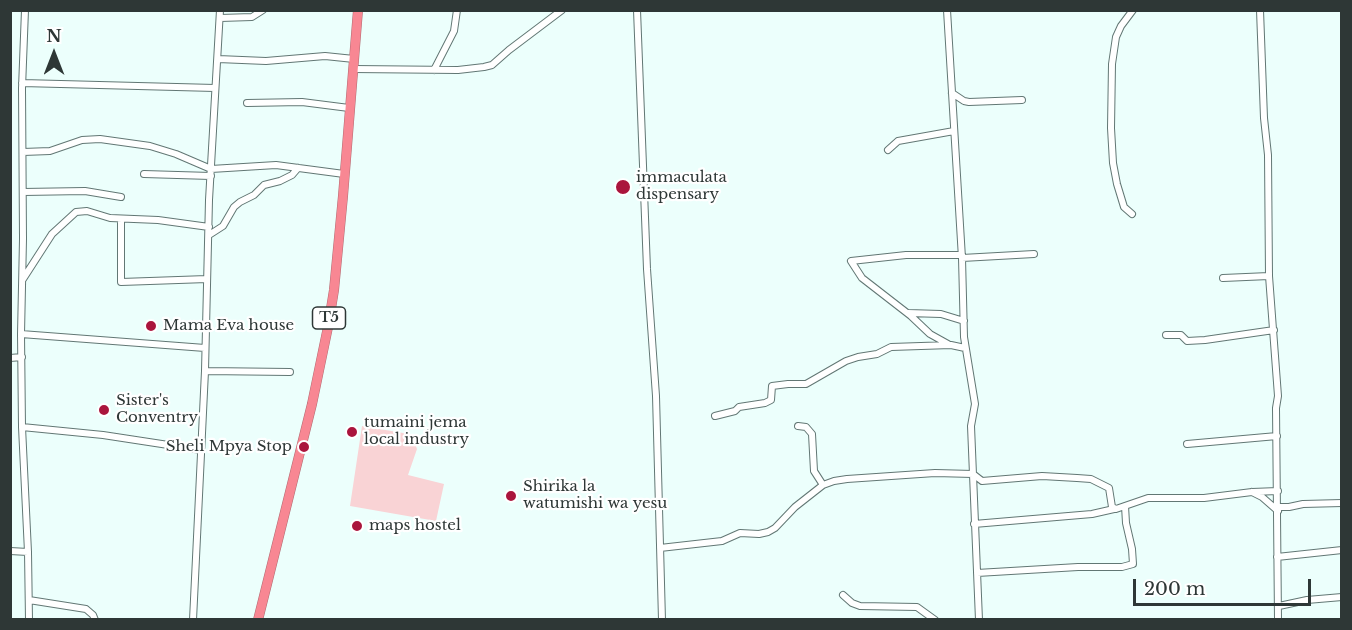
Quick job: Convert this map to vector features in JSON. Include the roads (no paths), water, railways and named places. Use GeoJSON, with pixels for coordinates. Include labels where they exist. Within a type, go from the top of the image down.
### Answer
{"type":"FeatureCollection","features":[{"type":"Feature","properties":{"kind":"highway","name":"T5"},"geometry":{"type":"LineString","coordinates":[[258,620],[321,364],[334,290],[358,10]]}},
{"type":"Feature","properties":{"kind":"street"},"geometry":{"type":"LineString","coordinates":[[25,10],[22,83],[21,334],[29,620]]}},
{"type":"Feature","properties":{"kind":"street"},"geometry":{"type":"LineString","coordinates":[[193,620],[205,371],[211,173],[220,14],[252,17],[263,10]]}},
{"type":"Feature","properties":{"kind":"street"},"geometry":{"type":"LineString","coordinates":[[434,70],[454,31],[457,10]]}},
{"type":"Feature","properties":{"kind":"street"},"geometry":{"type":"LineString","coordinates":[[218,59],[266,61],[325,56],[353,64],[434,70],[466,69],[492,65],[508,50],[562,10]]}},
{"type":"Feature","properties":{"kind":"street"},"geometry":{"type":"LineString","coordinates":[[637,10],[647,268],[656,396],[662,620]]}},
{"type":"Feature","properties":{"kind":"street"},"geometry":{"type":"LineString","coordinates":[[947,10],[962,256],[965,348],[975,404],[971,426],[979,620]]}},
{"type":"Feature","properties":{"kind":"street"},"geometry":{"type":"LineString","coordinates":[[1132,214],[1124,207],[1117,184],[1111,128],[1112,64],[1116,37],[1133,10]]}},
{"type":"Feature","properties":{"kind":"street"},"geometry":{"type":"LineString","coordinates":[[1260,10],[1264,118],[1268,155],[1269,276],[1278,396],[1276,408],[1277,557],[1280,606],[1278,620]]}},
{"type":"Feature","properties":{"kind":"street"},"geometry":{"type":"LineString","coordinates":[[22,83],[215,88]]}},
{"type":"Feature","properties":{"kind":"street"},"geometry":{"type":"LineString","coordinates":[[952,93],[964,102],[1022,100]]}},
{"type":"Feature","properties":{"kind":"street"},"geometry":{"type":"LineString","coordinates":[[247,103],[302,102],[349,108]]}},
{"type":"Feature","properties":{"kind":"street"},"geometry":{"type":"LineString","coordinates":[[888,150],[898,141],[954,131]]}},
{"type":"Feature","properties":{"kind":"street"},"geometry":{"type":"LineString","coordinates":[[23,152],[50,151],[82,140],[100,139],[150,146],[176,154],[211,173]]}},
{"type":"Feature","properties":{"kind":"street"},"geometry":{"type":"LineString","coordinates":[[144,174],[211,173],[276,165],[344,174]]}},
{"type":"Feature","properties":{"kind":"street"},"geometry":{"type":"LineString","coordinates":[[209,235],[223,226],[234,207],[240,202],[254,195],[264,185],[292,175],[298,168]]}},
{"type":"Feature","properties":{"kind":"street"},"geometry":{"type":"LineString","coordinates":[[23,192],[86,191],[121,197]]}},
{"type":"Feature","properties":{"kind":"street"},"geometry":{"type":"LineString","coordinates":[[22,279],[52,234],[76,212],[87,211],[121,219],[158,220],[209,227]]}},
{"type":"Feature","properties":{"kind":"street"},"geometry":{"type":"LineString","coordinates":[[121,219],[121,282],[207,279]]}},
{"type":"Feature","properties":{"kind":"street"},"geometry":{"type":"LineString","coordinates":[[948,345],[930,334],[908,313],[862,278],[852,261],[906,255],[1034,254]]}},
{"type":"Feature","properties":{"kind":"street"},"geometry":{"type":"LineString","coordinates":[[1222,278],[1269,276]]}},
{"type":"Feature","properties":{"kind":"street"},"geometry":{"type":"LineString","coordinates":[[908,313],[941,314],[964,321]]}},
{"type":"Feature","properties":{"kind":"street"},"geometry":{"type":"LineString","coordinates":[[1166,335],[1181,335],[1187,341],[1274,330]]}},
{"type":"Feature","properties":{"kind":"street"},"geometry":{"type":"LineString","coordinates":[[21,334],[205,348]]}},
{"type":"Feature","properties":{"kind":"street"},"geometry":{"type":"LineString","coordinates":[[715,416],[735,411],[739,407],[771,400],[772,386],[806,384],[858,357],[877,354],[891,347],[948,345],[965,348]]}},
{"type":"Feature","properties":{"kind":"street"},"geometry":{"type":"LineString","coordinates":[[10,358],[22,357]]}},
{"type":"Feature","properties":{"kind":"street"},"geometry":{"type":"LineString","coordinates":[[205,371],[290,372]]}},
{"type":"Feature","properties":{"kind":"street"},"geometry":{"type":"LineString","coordinates":[[798,426],[806,427],[812,434],[814,471],[823,485]]}},
{"type":"Feature","properties":{"kind":"street"},"geometry":{"type":"LineString","coordinates":[[22,427],[103,435],[201,450]]}},
{"type":"Feature","properties":{"kind":"street"},"geometry":{"type":"LineString","coordinates":[[1187,444],[1277,436]]}},
{"type":"Feature","properties":{"kind":"street"},"geometry":{"type":"LineString","coordinates":[[660,548],[722,542],[740,533],[768,532],[823,485],[847,479],[934,473],[974,474],[982,482],[1042,476],[1091,479],[1109,488],[1111,504],[1114,508]]}},
{"type":"Feature","properties":{"kind":"street"},"geometry":{"type":"LineString","coordinates":[[974,524],[1092,514],[1114,508],[1119,509],[1148,498],[1204,498],[1278,491]]}},
{"type":"Feature","properties":{"kind":"street"},"geometry":{"type":"LineString","coordinates":[[1252,492],[1277,509],[1303,504],[1341,503]]}},
{"type":"Feature","properties":{"kind":"street"},"geometry":{"type":"LineString","coordinates":[[977,573],[1078,567],[1122,567],[1133,564],[1125,506]]}},
{"type":"Feature","properties":{"kind":"street"},"geometry":{"type":"LineString","coordinates":[[1277,557],[1341,550]]}},
{"type":"Feature","properties":{"kind":"street"},"geometry":{"type":"LineString","coordinates":[[10,551],[28,552]]}},
{"type":"Feature","properties":{"kind":"street"},"geometry":{"type":"LineString","coordinates":[[843,595],[852,603],[860,606],[917,608],[935,620]]}},
{"type":"Feature","properties":{"kind":"street"},"geometry":{"type":"LineString","coordinates":[[1280,606],[1307,600],[1341,597]]}},
{"type":"Feature","properties":{"kind":"street"},"geometry":{"type":"LineString","coordinates":[[29,600],[86,609],[95,620]]}},
{"type":"Feature","properties":{"kind":"place","name":"immaculata dispensary"},"geometry":{"type":"Point","coordinates":[623,187]}},
{"type":"Feature","properties":{"kind":"place","name":"Mama Eva house"},"geometry":{"type":"Point","coordinates":[151,326]}},
{"type":"Feature","properties":{"kind":"place","name":"Sister's Conventry"},"geometry":{"type":"Point","coordinates":[104,410]}},
{"type":"Feature","properties":{"kind":"place","name":"tumaini jema local industry"},"geometry":{"type":"Point","coordinates":[352,432]}},
{"type":"Feature","properties":{"kind":"place","name":"Sheli Mpya Stop"},"geometry":{"type":"Point","coordinates":[304,447]}},
{"type":"Feature","properties":{"kind":"place","name":"Shirika la watumishi wa yesu"},"geometry":{"type":"Point","coordinates":[511,496]}},
{"type":"Feature","properties":{"kind":"place","name":"maps hostel"},"geometry":{"type":"Point","coordinates":[357,526]}}]}
